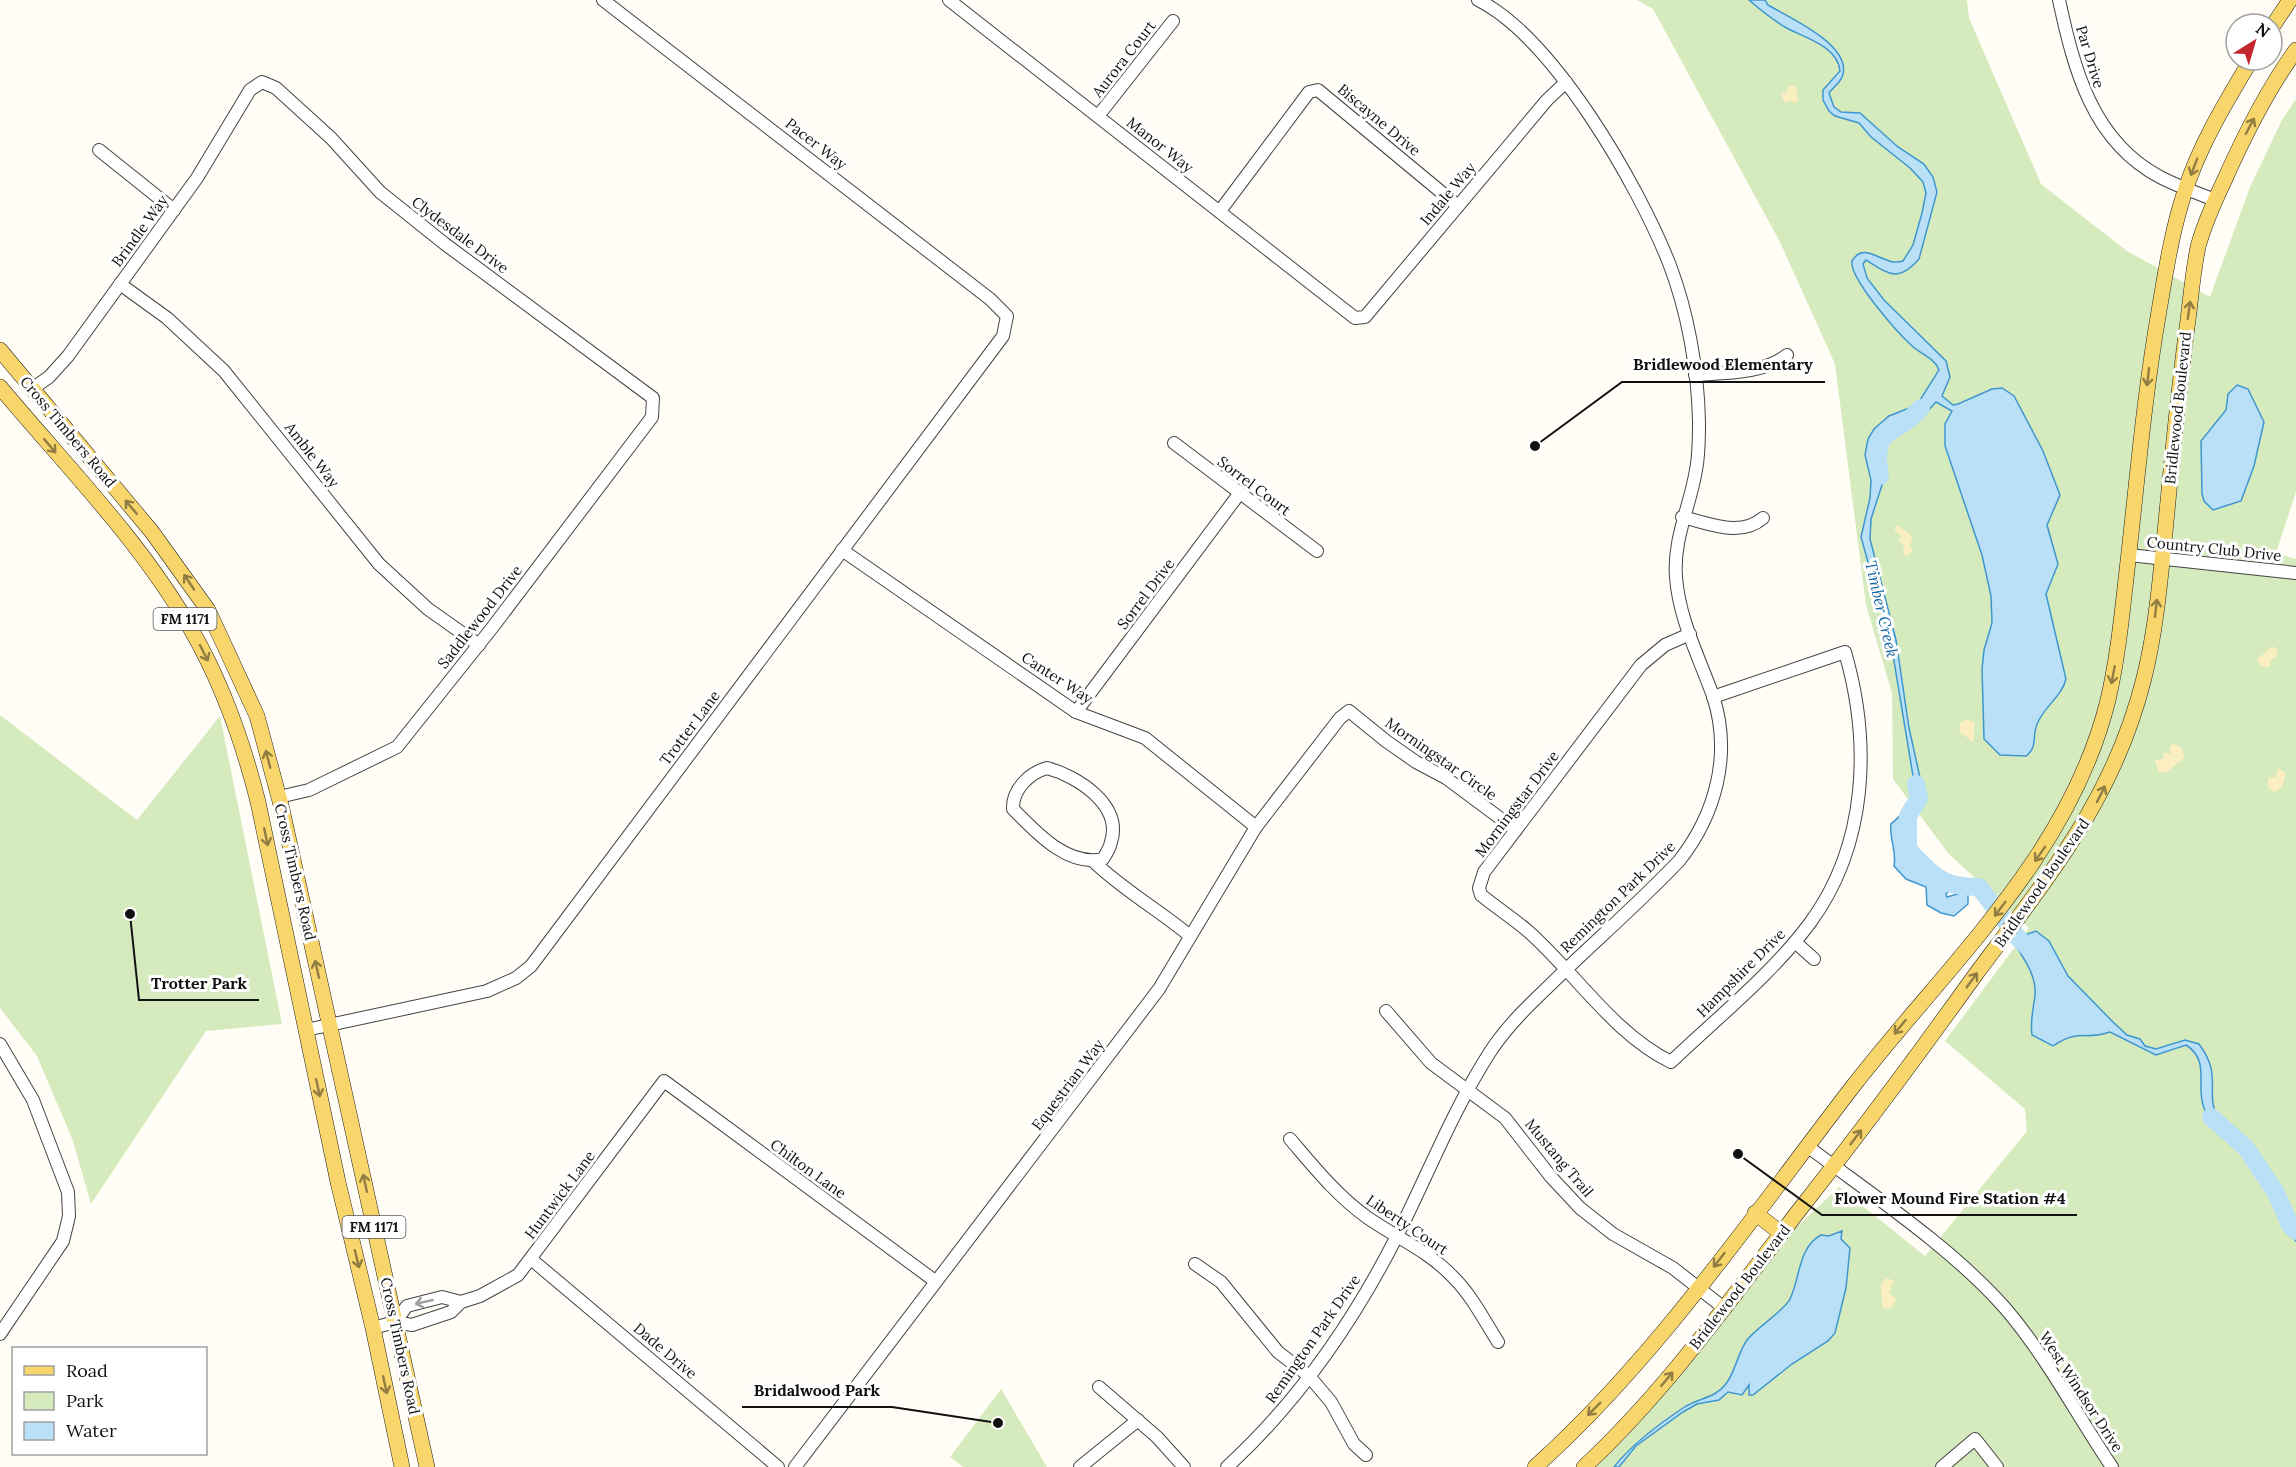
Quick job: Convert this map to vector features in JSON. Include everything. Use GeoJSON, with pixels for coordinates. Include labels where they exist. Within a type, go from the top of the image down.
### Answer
{"type":"FeatureCollection","features":[{"type":"Feature","properties":{"kind":"main road","name":"Bridlewood Boulevard"},"geometry":{"type":"LineString","coordinates":[[1584,1467],[1649,1400],[1724,1308],[1834,1166],[2036,896],[2084,826],[2121,750],[2145,676],[2162,558],[2191,296],[2199,245],[2215,200],[2247,130],[2279,74],[2296,50]]}},
{"type":"Feature","properties":{"kind":"main road","name":"Bridlewood Boulevard"},"geometry":{"type":"LineString","coordinates":[[1535,1467],[1614,1389],[1698,1287],[1916,1006],[1980,936],[2020,882],[2059,823],[2098,735],[2114,671],[2148,375],[2172,235],[2186,188],[2202,147],[2244,72]]}},
{"type":"Feature","properties":{"kind":"main road","name":"Cross Timbers Road"},"geometry":{"type":"LineString","coordinates":[[0,350],[163,545],[208,610],[257,716],[279,797],[427,1467]]}},
{"type":"Feature","properties":{"kind":"main road","name":"Cross Timbers Road"},"geometry":{"type":"LineString","coordinates":[[0,387],[141,556],[177,606],[204,653],[226,700],[248,762],[402,1467]]}},
{"type":"Feature","properties":{"kind":"main road"},"geometry":{"type":"LineString","coordinates":[[12,402],[32,389]]}},
{"type":"Feature","properties":{"kind":"main road"},"geometry":{"type":"LineString","coordinates":[[1755,1213],[1781,1233]]}},
{"type":"Feature","properties":{"kind":"street","name":"Pacer Way"},"geometry":{"type":"LineString","coordinates":[[603,0],[990,299],[1007,316]]}},
{"type":"Feature","properties":{"kind":"street","name":"Manor Way"},"geometry":{"type":"LineString","coordinates":[[949,0],[1351,315]]}},
{"type":"Feature","properties":{"kind":"street","name":"Remington Park Drive"},"geometry":{"type":"LineString","coordinates":[[1227,1467],[1267,1430],[1309,1376],[1362,1299],[1398,1234],[1467,1089],[1503,1034],[1566,969],[1664,877],[1691,846],[1700,831],[1714,796],[1721,761],[1722,735],[1713,697],[1680,604],[1676,579],[1676,551],[1698,455],[1699,423],[1695,375],[1686,323],[1669,263],[1644,210],[1604,139],[1566,82],[1544,54],[1520,30],[1499,12],[1478,0]]}},
{"type":"Feature","properties":{"kind":"street","name":"Par Drive"},"geometry":{"type":"LineString","coordinates":[[2059,0],[2075,69],[2086,99],[2103,127],[2142,165],[2160,177],[2215,200]]}},
{"type":"Feature","properties":{"kind":"street","name":"Aurora Court"},"geometry":{"type":"LineString","coordinates":[[1098,116],[1173,21]]}},
{"type":"Feature","properties":{"kind":"street","name":"Brindle Way"},"geometry":{"type":"LineString","coordinates":[[32,389],[49,377],[68,356],[197,178],[250,90],[262,82]]}},
{"type":"Feature","properties":{"kind":"street","name":"Clydesdale Drive"},"geometry":{"type":"LineString","coordinates":[[262,82],[276,88],[332,138],[380,192],[445,244],[653,398]]}},
{"type":"Feature","properties":{"kind":"street","name":"Indale Way"},"geometry":{"type":"LineString","coordinates":[[1351,315],[1355,318],[1365,316],[1547,100],[1566,82]]}},
{"type":"Feature","properties":{"kind":"street","name":"Biscayne Drive"},"geometry":{"type":"LineString","coordinates":[[1220,211],[1309,92],[1318,90],[1458,206]]}},
{"type":"Feature","properties":{"kind":"street"},"geometry":{"type":"LineString","coordinates":[[99,150],[174,210]]}},
{"type":"Feature","properties":{"kind":"street","name":"Amble Way"},"geometry":{"type":"LineString","coordinates":[[120,284],[167,318],[224,371],[379,564],[428,609],[479,645]]}},
{"type":"Feature","properties":{"kind":"street","name":"Trotter Lane"},"geometry":{"type":"LineString","coordinates":[[306,1030],[487,991],[516,978],[531,966],[1003,336],[1007,316]]}},
{"type":"Feature","properties":{"kind":"street"},"geometry":{"type":"LineString","coordinates":[[1695,375],[1755,368],[1777,363],[1787,355]]}},
{"type":"Feature","properties":{"kind":"street","name":"Saddlewood Drive"},"geometry":{"type":"LineString","coordinates":[[279,797],[309,790],[397,747],[479,645],[652,417],[653,398]]}},
{"type":"Feature","properties":{"kind":"street","name":"Sorrel Court"},"geometry":{"type":"LineString","coordinates":[[1174,443],[1317,551]]}},
{"type":"Feature","properties":{"kind":"street","name":"Sorrel Drive"},"geometry":{"type":"LineString","coordinates":[[1076,712],[1239,494]]}},
{"type":"Feature","properties":{"kind":"street"},"geometry":{"type":"LineString","coordinates":[[1682,517],[1743,529],[1763,518]]}},
{"type":"Feature","properties":{"kind":"street","name":"Canter Way"},"geometry":{"type":"LineString","coordinates":[[842,550],[1076,712],[1145,738],[1256,827]]}},
{"type":"Feature","properties":{"kind":"street","name":"Country Club Drive"},"geometry":{"type":"LineString","coordinates":[[2129,555],[2296,573]]}},
{"type":"Feature","properties":{"kind":"street","name":"Morningstar Drive"},"geometry":{"type":"LineString","coordinates":[[1671,1062],[1655,1054],[1626,1029],[1528,932],[1481,895],[1479,888],[1485,872],[1641,665],[1665,645],[1690,634]]}},
{"type":"Feature","properties":{"kind":"street","name":"Hampshire Drive"},"geometry":{"type":"LineString","coordinates":[[1671,1062],[1775,964],[1811,921],[1836,877],[1846,851],[1859,797],[1861,738],[1852,677],[1845,652],[1713,697]]}},
{"type":"Feature","properties":{"kind":"street","name":"Morningstar Circle"},"geometry":{"type":"LineString","coordinates":[[1349,711],[1386,741],[1416,762],[1446,778],[1516,830]]}},
{"type":"Feature","properties":{"kind":"street","name":"Equestrian Way"},"geometry":{"type":"LineString","coordinates":[[795,1467],[1159,989],[1256,827],[1333,726],[1349,711]]}},
{"type":"Feature","properties":{"kind":"street"},"geometry":{"type":"LineString","coordinates":[[1093,861],[1103,859],[1112,841],[1111,821],[1104,801],[1064,772],[1047,768],[1039,770],[1016,790],[1013,809],[1038,834],[1070,856],[1093,861],[1118,885],[1132,891],[1190,936]]}},
{"type":"Feature","properties":{"kind":"street"},"geometry":{"type":"LineString","coordinates":[[1795,942],[1814,959]]}},
{"type":"Feature","properties":{"kind":"street","name":"Mustang Trail"},"geometry":{"type":"LineString","coordinates":[[1386,1011],[1418,1051],[1505,1118],[1551,1177],[1580,1208],[1613,1234],[1673,1268],[1724,1308]]}},
{"type":"Feature","properties":{"kind":"street"},"geometry":{"type":"LineString","coordinates":[[0,1044],[33,1100],[68,1192],[69,1216],[63,1241],[0,1334]]}},
{"type":"Feature","properties":{"kind":"street","name":"Chilton Lane"},"geometry":{"type":"LineString","coordinates":[[664,1081],[935,1281]]}},
{"type":"Feature","properties":{"kind":"street","name":"Huntwick Lane"},"geometry":{"type":"LineString","coordinates":[[373,1328],[395,1322],[412,1325],[451,1312],[461,1302],[501,1286],[518,1275],[664,1081]]}},
{"type":"Feature","properties":{"kind":"street","name":"Liberty Court"},"geometry":{"type":"LineString","coordinates":[[1290,1139],[1343,1197],[1369,1219],[1398,1234],[1454,1276],[1498,1342]]}},
{"type":"Feature","properties":{"kind":"street","name":"West Windsor Drive"},"geometry":{"type":"LineString","coordinates":[[1807,1146],[1958,1262],[1990,1293],[2041,1354],[2113,1467]]}},
{"type":"Feature","properties":{"kind":"street","name":"Dade Drive"},"geometry":{"type":"LineString","coordinates":[[531,1259],[778,1467]]}},
{"type":"Feature","properties":{"kind":"street"},"geometry":{"type":"LineString","coordinates":[[1195,1264],[1221,1282],[1278,1352],[1309,1376],[1331,1402],[1354,1444],[1366,1455]]}},
{"type":"Feature","properties":{"kind":"street","name":"Huntwick Lane"},"geometry":{"type":"LineString","coordinates":[[395,1322],[407,1306],[442,1298],[461,1302]]}},
{"type":"Feature","properties":{"kind":"street"},"geometry":{"type":"LineString","coordinates":[[1098,1387],[1138,1419],[1184,1467]]}},
{"type":"Feature","properties":{"kind":"street"},"geometry":{"type":"LineString","coordinates":[[1080,1467],[1138,1419]]}},
{"type":"Feature","properties":{"kind":"street"},"geometry":{"type":"LineString","coordinates":[[1942,1467],[1976,1439],[1997,1467]]}},
{"type":"Feature","properties":{"kind":"green space"},"geometry":{"type":"Polygon","coordinates":[[[1637,0],[1967,0],[1969,18],[2041,184],[2127,251],[2210,297],[2250,187],[2282,120],[2296,99],[2296,492],[2276,553],[2296,559],[2296,1467],[1594,1467],[1786,1237],[1839,1187],[1925,1256],[2027,1131],[2025,1109],[1945,1041],[2029,928],[1948,853],[1893,779],[1892,693],[1866,605],[1835,364],[1780,242],[1653,9],[1637,0]]]}},
{"type":"Feature","properties":{"kind":"green space"},"geometry":{"type":"Polygon","coordinates":[[[0,715],[137,820],[220,716],[282,1024],[206,1031],[91,1204],[73,1141],[37,1056],[0,1008],[0,715]]]}},
{"type":"Feature","properties":{"kind":"green space"},"geometry":{"type":"Polygon","coordinates":[[[1001,1389],[1047,1467],[963,1467],[950,1457],[1001,1389]]]}},
{"type":"Feature","properties":{"kind":"sand"},"geometry":{"type":"Polygon","coordinates":[[[1793,85],[1798,89],[1796,94],[1799,100],[1794,103],[1790,100],[1785,103],[1781,94],[1787,92],[1788,86],[1793,85]]]}},
{"type":"Feature","properties":{"kind":"sand"},"geometry":{"type":"Polygon","coordinates":[[[1898,525],[1913,537],[1910,545],[1913,551],[1907,556],[1903,555],[1904,546],[1899,540],[1901,535],[1894,530],[1898,525]]]}},
{"type":"Feature","properties":{"kind":"sand"},"geometry":{"type":"Polygon","coordinates":[[[2272,646],[2277,650],[2277,656],[2272,659],[2269,667],[2262,667],[2257,660],[2272,646]]]}},
{"type":"Feature","properties":{"kind":"sand"},"geometry":{"type":"Polygon","coordinates":[[[1967,719],[1975,723],[1973,742],[1959,731],[1960,723],[1967,719]]]}},
{"type":"Feature","properties":{"kind":"sand"},"geometry":{"type":"Polygon","coordinates":[[[2173,744],[2181,747],[2185,757],[2167,772],[2159,773],[2155,760],[2164,759],[2163,753],[2170,754],[2170,747],[2173,744]]]}},
{"type":"Feature","properties":{"kind":"sand"},"geometry":{"type":"Polygon","coordinates":[[[2278,768],[2286,773],[2282,787],[2275,792],[2268,788],[2268,780],[2270,777],[2276,777],[2278,768]]]}},
{"type":"Feature","properties":{"kind":"sand"},"geometry":{"type":"Polygon","coordinates":[[[1887,1278],[1894,1281],[1889,1292],[1896,1300],[1892,1307],[1885,1309],[1882,1306],[1881,1283],[1887,1278]]]}},
{"type":"Feature","properties":{"kind":"water"},"geometry":{"type":"Polygon","coordinates":[[[1749,0],[1765,0],[1768,5],[1828,42],[1843,63],[1842,77],[1829,93],[1834,107],[1841,112],[1860,113],[1898,147],[1924,164],[1933,177],[1937,192],[1919,259],[1912,267],[1899,274],[1887,272],[1866,260],[1863,264],[1867,278],[1884,300],[1946,361],[1950,377],[1942,396],[1953,405],[1992,389],[2002,388],[2014,396],[2043,451],[2060,495],[2047,525],[2058,564],[2046,594],[2066,679],[2061,691],[2038,722],[2034,744],[2030,752],[2026,756],[2000,755],[1984,739],[1982,669],[1984,650],[1992,623],[1991,596],[1982,555],[1945,446],[1945,424],[1952,411],[1936,402],[1918,422],[1891,426],[1881,437],[1877,450],[1884,479],[1871,519],[1870,539],[1896,640],[1909,728],[1923,791],[1908,816],[1918,851],[1916,864],[1919,871],[1932,876],[1937,871],[1949,878],[1954,885],[1946,894],[1947,897],[1964,892],[1968,895],[1968,904],[1954,916],[1941,913],[1927,905],[1926,887],[1906,879],[1894,866],[1891,824],[1909,808],[1916,794],[1892,649],[1861,537],[1870,498],[1871,480],[1865,455],[1868,439],[1874,429],[1889,416],[1917,405],[1939,370],[1934,362],[1904,338],[1885,317],[1858,279],[1852,261],[1857,255],[1869,253],[1889,261],[1903,261],[1913,245],[1926,193],[1923,182],[1910,168],[1871,137],[1859,123],[1835,116],[1829,111],[1823,100],[1823,90],[1840,71],[1833,55],[1818,43],[1783,26],[1749,0]]]}},
{"type":"Feature","properties":{"kind":"water"},"geometry":{"type":"Polygon","coordinates":[[[2237,385],[2248,389],[2264,422],[2254,466],[2241,501],[2213,510],[2204,501],[2202,494],[2201,441],[2226,410],[2228,394],[2237,385]]]}},
{"type":"Feature","properties":{"kind":"water"},"geometry":{"type":"Polygon","coordinates":[[[2036,931],[2049,941],[2068,976],[2127,1035],[2140,1039],[2145,1046],[2156,1049],[2185,1040],[2199,1044],[2210,1065],[2212,1099],[2217,1117],[2263,1177],[2283,1216],[2296,1233],[2296,1241],[2251,1166],[2207,1116],[2202,1099],[2200,1066],[2194,1051],[2186,1045],[2156,1055],[2110,1032],[2070,1037],[2053,1046],[2032,1035],[2034,982],[2029,968],[2014,943],[2022,933],[2025,935],[2036,931]]]}},
{"type":"Feature","properties":{"kind":"water"},"geometry":{"type":"Polygon","coordinates":[[[1842,1231],[1841,1239],[1850,1248],[1846,1288],[1835,1333],[1828,1341],[1792,1364],[1753,1395],[1749,1395],[1749,1385],[1742,1395],[1728,1392],[1719,1400],[1697,1404],[1683,1412],[1636,1446],[1619,1467],[1614,1467],[1637,1442],[1665,1421],[1689,1405],[1721,1389],[1731,1375],[1747,1340],[1790,1299],[1804,1255],[1813,1240],[1821,1235],[1829,1236],[1842,1231]]]}},
{"type":"Feature","properties":{"kind":"waterway","name":"Timber Creek"},"geometry":{"type":"LineString","coordinates":[[1880,476],[1878,459],[1882,440],[1921,408]]}},
{"type":"Feature","properties":{"kind":"waterway","name":"Timber Creek"},"geometry":{"type":"LineString","coordinates":[[1916,784],[1919,798],[1908,816],[1908,850],[1932,873],[1946,882],[1979,887],[2019,939],[2036,955]]}},
{"type":"Feature","properties":{"kind":"waterway","name":"Timber Creek"},"geometry":{"type":"LineString","coordinates":[[2211,1117],[2246,1148],[2276,1193],[2290,1225],[2296,1231]]}},
{"type":"Feature","properties":{"kind":"place","name":"Bridlewood Elementary"},"geometry":{"type":"Point","coordinates":[1535,446]}},
{"type":"Feature","properties":{"kind":"place","name":"Trotter Park"},"geometry":{"type":"Point","coordinates":[130,914]}},
{"type":"Feature","properties":{"kind":"place","name":"Flower Mound Fire Station #4"},"geometry":{"type":"Point","coordinates":[1738,1154]}},
{"type":"Feature","properties":{"kind":"place","name":"Bridalwood Park"},"geometry":{"type":"Point","coordinates":[998,1423]}}]}
